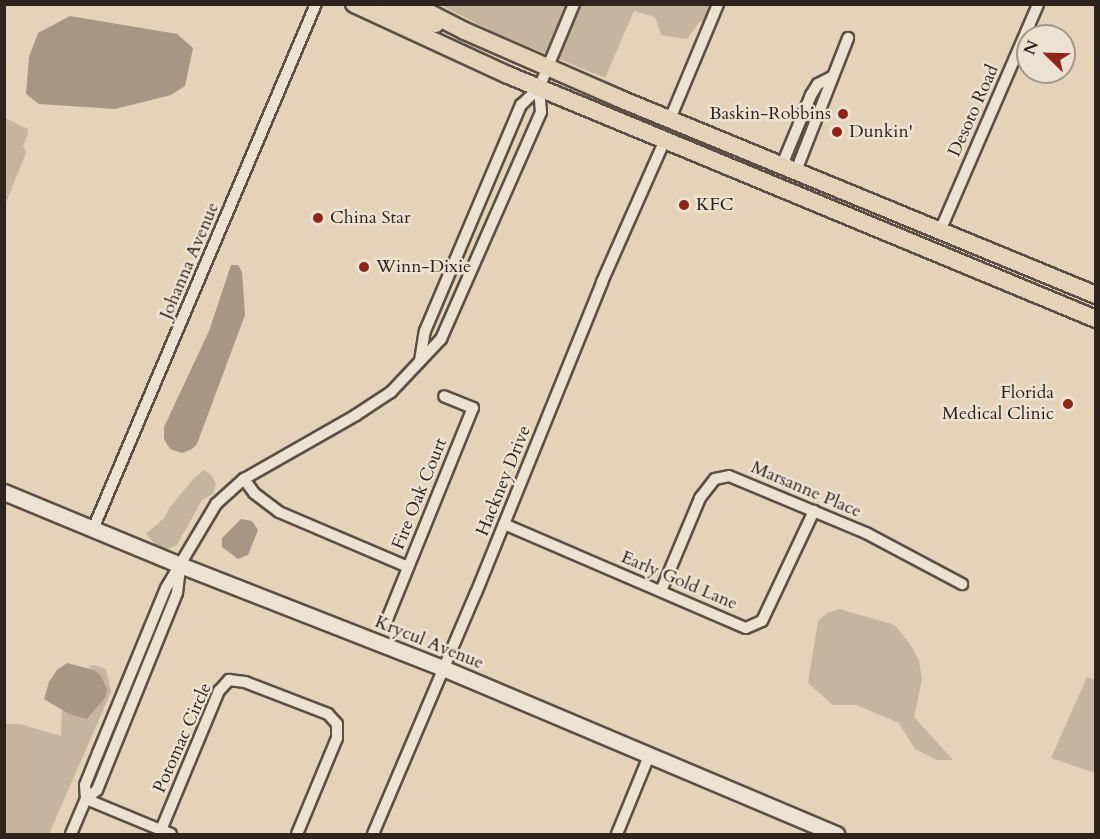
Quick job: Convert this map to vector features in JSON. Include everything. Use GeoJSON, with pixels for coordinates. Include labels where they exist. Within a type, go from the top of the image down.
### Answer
{"type":"FeatureCollection","features":[{"type":"Feature","properties":{"kind":"main road"},"geometry":{"type":"LineString","coordinates":[[354,4],[446,48],[539,88],[1095,319]]}},
{"type":"Feature","properties":{"kind":"main road"},"geometry":{"type":"LineString","coordinates":[[385,4],[415,19],[465,31]]}},
{"type":"Feature","properties":{"kind":"main road"},"geometry":{"type":"LineString","coordinates":[[412,4],[465,31],[548,68],[1095,295]]}},
{"type":"Feature","properties":{"kind":"main road"},"geometry":{"type":"LineString","coordinates":[[684,148],[724,153],[777,175],[791,175],[789,168]]}},
{"type":"Feature","properties":{"kind":"main road"},"geometry":{"type":"LineString","coordinates":[[784,189],[793,182],[835,199],[871,202]]}},
{"type":"Feature","properties":{"kind":"main road"},"geometry":{"type":"LineString","coordinates":[[811,201],[853,207],[922,235],[940,231]]}},
{"type":"Feature","properties":{"kind":"main road"},"geometry":{"type":"LineString","coordinates":[[945,256],[955,251],[961,252],[1009,272],[1054,279]]}},
{"type":"Feature","properties":{"kind":"street","name":"Johanna Avenue"},"geometry":{"type":"LineString","coordinates":[[93,529],[316,4]]}},
{"type":"Feature","properties":{"kind":"street"},"geometry":{"type":"LineString","coordinates":[[420,361],[425,331],[520,105],[539,88],[574,4]]}},
{"type":"Feature","properties":{"kind":"street"},"geometry":{"type":"LineString","coordinates":[[670,119],[718,4]]}},
{"type":"Feature","properties":{"kind":"street","name":"Desoto Road"},"geometry":{"type":"LineString","coordinates":[[940,231],[1038,4]]}},
{"type":"Feature","properties":{"kind":"street"},"geometry":{"type":"LineString","coordinates":[[789,168],[848,38]]}},
{"type":"Feature","properties":{"kind":"street"},"geometry":{"type":"LineString","coordinates":[[71,834],[86,799],[85,785],[166,588],[197,533],[216,504],[244,479],[391,392],[441,339],[541,112],[539,88]]}},
{"type":"Feature","properties":{"kind":"street","name":"Hackney Drive"},"geometry":{"type":"LineString","coordinates":[[373,834],[504,524],[602,282],[665,140]]}},
{"type":"Feature","properties":{"kind":"street","name":"Fire Oak Court"},"geometry":{"type":"LineString","coordinates":[[386,622],[473,408],[444,396]]}},
{"type":"Feature","properties":{"kind":"street","name":"Marsanne Place"},"geometry":{"type":"LineString","coordinates":[[661,591],[700,498],[715,479],[729,476],[866,533],[962,584]]}},
{"type":"Feature","properties":{"kind":"street"},"geometry":{"type":"LineString","coordinates":[[244,479],[261,500],[279,512],[408,567]]}},
{"type":"Feature","properties":{"kind":"street","name":"Krycul Avenue"},"geometry":{"type":"LineString","coordinates":[[4,492],[180,566],[443,668],[836,834]]}},
{"type":"Feature","properties":{"kind":"street","name":"Early Gold Lane"},"geometry":{"type":"LineString","coordinates":[[504,524],[746,628],[762,621],[814,511]]}},
{"type":"Feature","properties":{"kind":"street","name":"Potomac Circle"},"geometry":{"type":"LineString","coordinates":[[86,799],[164,833],[219,691],[229,680],[245,682],[328,714],[337,724],[337,738],[297,834]]}},
{"type":"Feature","properties":{"kind":"street"},"geometry":{"type":"LineString","coordinates":[[617,834],[649,756]]}},
{"type":"Feature","properties":{"kind":"shaded area"},"geometry":{"type":"Polygon","coordinates":[[[441,5],[716,5],[708,24],[700,21],[687,39],[661,35],[655,17],[634,11],[605,78],[493,32],[441,5]]]}},
{"type":"Feature","properties":{"kind":"shaded area"},"geometry":{"type":"Polygon","coordinates":[[[70,16],[177,34],[193,48],[185,86],[171,95],[115,109],[39,104],[26,94],[29,57],[38,33],[70,16]]]}},
{"type":"Feature","properties":{"kind":"shaded area"},"geometry":{"type":"Polygon","coordinates":[[[5,118],[28,129],[28,134],[23,146],[26,153],[5,205],[5,118]]]}},
{"type":"Feature","properties":{"kind":"shaded area"},"geometry":{"type":"Polygon","coordinates":[[[231,265],[238,265],[242,272],[245,315],[197,444],[182,453],[170,449],[164,439],[164,427],[209,331],[231,265]]]}},
{"type":"Feature","properties":{"kind":"shaded area"},"geometry":{"type":"Polygon","coordinates":[[[204,470],[212,476],[216,484],[213,494],[202,500],[177,545],[168,549],[158,547],[146,534],[164,518],[194,478],[204,470]]]}},
{"type":"Feature","properties":{"kind":"shaded area"},"geometry":{"type":"Polygon","coordinates":[[[241,519],[252,521],[258,530],[248,555],[238,559],[222,547],[222,538],[241,519]]]}},
{"type":"Feature","properties":{"kind":"shaded area"},"geometry":{"type":"Polygon","coordinates":[[[839,609],[895,625],[912,647],[919,661],[922,680],[914,717],[953,760],[937,760],[915,749],[899,723],[856,705],[833,705],[808,683],[818,621],[827,613],[839,609]]]}},
{"type":"Feature","properties":{"kind":"shaded area"},"geometry":{"type":"Polygon","coordinates":[[[67,663],[94,670],[101,676],[107,689],[105,698],[87,719],[69,714],[44,699],[49,682],[57,670],[67,663]]]}},
{"type":"Feature","properties":{"kind":"shaded area"},"geometry":{"type":"Polygon","coordinates":[[[94,665],[106,669],[111,692],[49,834],[5,834],[4,724],[20,724],[61,736],[62,710],[87,719],[105,698],[94,670],[88,667],[94,665]]]}},
{"type":"Feature","properties":{"kind":"shaded area"},"geometry":{"type":"Polygon","coordinates":[[[1087,677],[1095,680],[1095,773],[1051,758],[1087,677]]]}},
{"type":"Feature","properties":{"kind":"place","name":"Baskin-Robbins"},"geometry":{"type":"Point","coordinates":[843,114]}},
{"type":"Feature","properties":{"kind":"place","name":"Dunkin'"},"geometry":{"type":"Point","coordinates":[837,132]}},
{"type":"Feature","properties":{"kind":"place","name":"KFC"},"geometry":{"type":"Point","coordinates":[684,205]}},
{"type":"Feature","properties":{"kind":"place","name":"China Star"},"geometry":{"type":"Point","coordinates":[318,218]}},
{"type":"Feature","properties":{"kind":"place","name":"Winn-Dixie"},"geometry":{"type":"Point","coordinates":[364,267]}},
{"type":"Feature","properties":{"kind":"place","name":"Florida Medical Clinic"},"geometry":{"type":"Point","coordinates":[1068,404]}}]}
